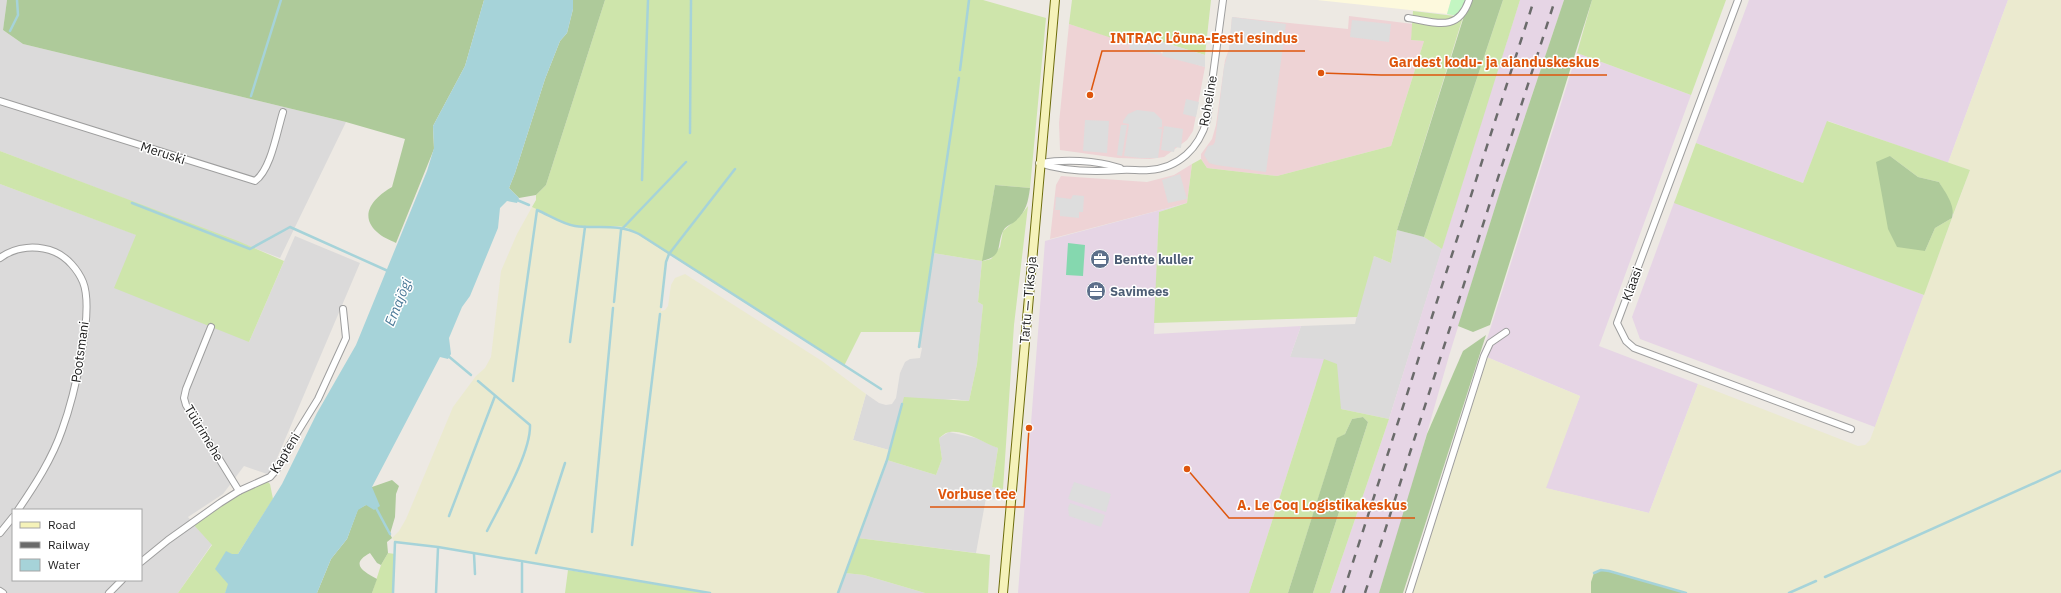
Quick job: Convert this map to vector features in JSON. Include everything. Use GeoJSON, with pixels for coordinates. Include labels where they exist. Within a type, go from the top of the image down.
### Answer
{"type":"FeatureCollection","features":[{"type":"Feature","properties":{"kind":"main road","name":"Tartu — Tiksoja"},"geometry":{"type":"LineString","coordinates":[[1003,593],[1039,163],[1055,4]]}},
{"type":"Feature","properties":{"kind":"street","name":"Roheline"},"geometry":{"type":"LineString","coordinates":[[1039,163],[1058,160],[1111,166],[1123,169],[1150,170],[1168,166],[1188,155],[1200,138],[1207,120],[1223,0]]}},
{"type":"Feature","properties":{"kind":"street"},"geometry":{"type":"LineString","coordinates":[[1408,18],[1445,24],[1452,22],[1460,18],[1466,10],[1469,0]]}},
{"type":"Feature","properties":{"kind":"street","name":"Klaasi"},"geometry":{"type":"LineString","coordinates":[[1738,0],[1617,323],[1626,341],[1634,348],[1851,429]]}},
{"type":"Feature","properties":{"kind":"street","name":"Meruski"},"geometry":{"type":"LineString","coordinates":[[0,101],[255,180],[262,176],[267,164],[283,112]]}},
{"type":"Feature","properties":{"kind":"street","name":"Pootsmani"},"geometry":{"type":"LineString","coordinates":[[0,258],[17,249],[35,247],[56,252],[73,266],[83,282],[86,296],[81,360],[71,403],[62,431],[51,456],[19,509]]}},
{"type":"Feature","properties":{"kind":"street","name":"Kapteni"},"geometry":{"type":"LineString","coordinates":[[142,561],[168,540],[239,491],[270,477],[277,470],[289,446],[318,399],[346,338],[343,309]]}},
{"type":"Feature","properties":{"kind":"street","name":"Tüürimehe"},"geometry":{"type":"LineString","coordinates":[[211,328],[186,389],[184,398],[186,406],[239,491]]}},
{"type":"Feature","properties":{"kind":"street"},"geometry":{"type":"LineString","coordinates":[[1410,593],[1484,356],[1490,343],[1506,332]]}},
{"type":"Feature","properties":{"kind":"street"},"geometry":{"type":"LineString","coordinates":[[0,533],[12,518]]}},
{"type":"Feature","properties":{"kind":"street"},"geometry":{"type":"LineString","coordinates":[[109,593],[121,581]]}},
{"type":"Feature","properties":{"kind":"shaded area"},"geometry":{"type":"Polygon","coordinates":[[[0,0],[7,0],[3,30],[23,44],[346,122],[280,258],[0,151],[0,0]]]}},
{"type":"Feature","properties":{"kind":"shaded area"},"geometry":{"type":"Polygon","coordinates":[[[1317,0],[1451,0],[1447,14],[1317,0]]]}},
{"type":"Feature","properties":{"kind":"shaded area"},"geometry":{"type":"Polygon","coordinates":[[[1520,0],[1564,0],[1502,185],[1449,356],[1403,517],[1379,593],[1330,593],[1389,419],[1520,0]]]}},
{"type":"Feature","properties":{"kind":"shaded area"},"geometry":{"type":"Polygon","coordinates":[[[1749,0],[2008,0],[1948,163],[1828,121],[1803,183],[1696,143],[1749,0]]]}},
{"type":"Feature","properties":{"kind":"shaded area"},"geometry":{"type":"Polygon","coordinates":[[[1349,16],[1413,24],[1411,40],[1424,41],[1391,146],[1277,176],[1207,168],[1201,159],[1201,154],[1212,139],[1216,125],[1225,60],[1229,49],[1232,17],[1348,29],[1349,16]]]}},
{"type":"Feature","properties":{"kind":"shaded area"},"geometry":{"type":"Polygon","coordinates":[[[1232,17],[1286,24],[1266,172],[1216,165],[1209,163],[1204,155],[1208,146],[1213,145],[1215,142],[1224,67],[1229,50],[1232,17]]]}},
{"type":"Feature","properties":{"kind":"shaded area"},"geometry":{"type":"Polygon","coordinates":[[[1352,20],[1391,24],[1389,42],[1350,37],[1352,20]]]}},
{"type":"Feature","properties":{"kind":"shaded area"},"geometry":{"type":"Polygon","coordinates":[[[1069,24],[1205,67],[1193,131],[1187,140],[1164,157],[1150,159],[1118,158],[1060,150],[1059,123],[1069,24]]]}},
{"type":"Feature","properties":{"kind":"shaded area"},"geometry":{"type":"Polygon","coordinates":[[[1132,35],[1205,55],[1205,67],[1162,56],[1163,51],[1161,51],[1160,55],[1129,49],[1132,35]]]}},
{"type":"Feature","properties":{"kind":"shaded area"},"geometry":{"type":"Polygon","coordinates":[[[1577,53],[1691,95],[1599,346],[1698,384],[1649,513],[1545,488],[1580,396],[1482,355],[1577,53]]]}},
{"type":"Feature","properties":{"kind":"shaded area"},"geometry":{"type":"Polygon","coordinates":[[[1186,99],[1199,102],[1196,117],[1183,114],[1186,99]]]}},
{"type":"Feature","properties":{"kind":"shaded area"},"geometry":{"type":"Polygon","coordinates":[[[1137,110],[1154,112],[1162,120],[1162,127],[1157,128],[1162,129],[1158,158],[1124,156],[1129,124],[1123,123],[1123,121],[1128,114],[1137,110]]]}},
{"type":"Feature","properties":{"kind":"shaded area"},"geometry":{"type":"Polygon","coordinates":[[[1085,120],[1109,121],[1107,153],[1083,151],[1085,120]]]}},
{"type":"Feature","properties":{"kind":"shaded area"},"geometry":{"type":"Polygon","coordinates":[[[1121,125],[1127,125],[1122,156],[1117,155],[1121,125]]]}},
{"type":"Feature","properties":{"kind":"shaded area"},"geometry":{"type":"Polygon","coordinates":[[[1164,126],[1183,129],[1181,148],[1175,147],[1174,152],[1161,150],[1164,126]]]}},
{"type":"Feature","properties":{"kind":"shaded area"},"geometry":{"type":"Polygon","coordinates":[[[1192,164],[1187,203],[1050,239],[1056,185],[1061,176],[1147,182],[1174,175],[1192,164]]]}},
{"type":"Feature","properties":{"kind":"shaded area"},"geometry":{"type":"Polygon","coordinates":[[[1180,174],[1187,199],[1168,203],[1162,180],[1180,174]]]}},
{"type":"Feature","properties":{"kind":"shaded area"},"geometry":{"type":"Polygon","coordinates":[[[0,184],[137,235],[249,342],[295,236],[360,263],[272,470],[267,474],[244,466],[223,494],[188,517],[212,544],[178,593],[0,593],[0,184]]]}},
{"type":"Feature","properties":{"kind":"shaded area"},"geometry":{"type":"Polygon","coordinates":[[[1073,195],[1084,196],[1083,212],[1079,212],[1079,218],[1060,216],[1060,210],[1055,210],[1056,197],[1071,199],[1073,195]]]}},
{"type":"Feature","properties":{"kind":"shaded area"},"geometry":{"type":"Polygon","coordinates":[[[1675,200],[1924,295],[1875,427],[1640,339],[1632,317],[1675,200]]]}},
{"type":"Feature","properties":{"kind":"shaded area"},"geometry":{"type":"Polygon","coordinates":[[[1187,203],[1159,212],[1154,334],[1301,326],[1290,357],[1324,359],[1249,593],[1018,593],[1045,241],[1187,203]]]}},
{"type":"Feature","properties":{"kind":"shaded area"},"geometry":{"type":"Polygon","coordinates":[[[1397,230],[1424,237],[1442,249],[1389,419],[1341,409],[1290,357],[1301,326],[1355,324],[1364,284],[1374,256],[1391,263],[1397,230]]]}},
{"type":"Feature","properties":{"kind":"shaded area"},"geometry":{"type":"Polygon","coordinates":[[[933,253],[982,261],[978,302],[983,305],[981,327],[977,364],[969,401],[954,399],[902,404],[889,450],[853,440],[866,394],[879,403],[886,405],[892,404],[896,398],[900,373],[905,362],[910,359],[920,358],[922,348],[919,347],[933,253]]]}},
{"type":"Feature","properties":{"kind":"shaded area"},"geometry":{"type":"Polygon","coordinates":[[[949,432],[976,438],[998,448],[992,487],[1003,489],[1002,500],[986,498],[976,553],[858,538],[887,460],[936,475],[942,459],[939,438],[949,432]]]}},
{"type":"Feature","properties":{"kind":"shaded area"},"geometry":{"type":"Polygon","coordinates":[[[1074,482],[1111,494],[1106,512],[1068,499],[1074,482]]]}},
{"type":"Feature","properties":{"kind":"shaded area"},"geometry":{"type":"Polygon","coordinates":[[[1070,503],[1105,515],[1101,527],[1069,516],[1068,508],[1070,503]]]}},
{"type":"Feature","properties":{"kind":"shaded area"},"geometry":{"type":"Polygon","coordinates":[[[845,573],[864,575],[925,593],[838,593],[845,573]]]}},
{"type":"Feature","properties":{"kind":"green space"},"geometry":{"type":"Polygon","coordinates":[[[7,0],[484,0],[465,66],[433,126],[434,149],[396,243],[377,232],[371,225],[369,212],[375,200],[392,187],[405,139],[346,122],[23,44],[3,30],[7,0]]]}},
{"type":"Feature","properties":{"kind":"green space"},"geometry":{"type":"Polygon","coordinates":[[[573,0],[605,0],[546,185],[536,195],[519,198],[509,188],[545,79],[560,41],[567,33],[573,9],[573,0]]]}},
{"type":"Feature","properties":{"kind":"green space"},"geometry":{"type":"Polygon","coordinates":[[[605,0],[983,0],[1046,18],[1030,188],[995,185],[983,261],[991,259],[1000,247],[1003,231],[1021,215],[1028,206],[1014,325],[1003,489],[992,487],[998,448],[962,433],[949,432],[939,438],[942,459],[936,475],[887,460],[904,397],[969,401],[977,364],[983,305],[978,302],[982,261],[933,253],[921,332],[861,332],[844,366],[628,228],[618,226],[572,226],[532,207],[536,200],[536,195],[546,185],[605,0]]]}},
{"type":"Feature","properties":{"kind":"green space"},"geometry":{"type":"Polygon","coordinates":[[[1072,0],[1211,0],[1205,55],[1132,35],[1130,44],[1069,24],[1072,0]]]}},
{"type":"Feature","properties":{"kind":"green space"},"geometry":{"type":"Polygon","coordinates":[[[1451,0],[1469,0],[1463,17],[1447,14],[1451,0]]]}},
{"type":"Feature","properties":{"kind":"green space"},"geometry":{"type":"Polygon","coordinates":[[[1469,0],[1503,0],[1424,237],[1397,230],[1469,0]]]}},
{"type":"Feature","properties":{"kind":"green space"},"geometry":{"type":"Polygon","coordinates":[[[1503,0],[1520,0],[1442,249],[1424,237],[1503,0]]]}},
{"type":"Feature","properties":{"kind":"green space"},"geometry":{"type":"Polygon","coordinates":[[[1564,0],[1592,0],[1490,325],[1473,332],[1458,326],[1502,185],[1564,0]]]}},
{"type":"Feature","properties":{"kind":"green space"},"geometry":{"type":"Polygon","coordinates":[[[1592,0],[1726,0],[1691,95],[1577,53],[1592,0]]]}},
{"type":"Feature","properties":{"kind":"green space"},"geometry":{"type":"Polygon","coordinates":[[[2008,0],[2061,0],[2061,593],[1686,593],[1609,571],[1591,582],[1591,593],[1404,593],[1484,356],[1580,396],[1546,488],[1649,513],[1698,384],[1858,446],[1865,445],[1870,440],[1970,170],[1948,163],[2008,0]]]}},
{"type":"Feature","properties":{"kind":"green space"},"geometry":{"type":"Polygon","coordinates":[[[1413,11],[1463,17],[1397,230],[1391,263],[1374,256],[1357,317],[1154,323],[1159,212],[1187,203],[1192,164],[1201,159],[1207,168],[1277,176],[1391,146],[1424,41],[1411,40],[1413,11]]]}},
{"type":"Feature","properties":{"kind":"green space"},"geometry":{"type":"Polygon","coordinates":[[[1827,121],[1970,170],[1953,215],[1950,202],[1939,182],[1918,177],[1890,156],[1925,251],[1935,228],[1952,218],[1924,295],[1674,203],[1696,143],[1803,183],[1827,121]]]}},
{"type":"Feature","properties":{"kind":"green space"},"geometry":{"type":"Polygon","coordinates":[[[0,151],[238,241],[284,261],[249,342],[114,288],[136,235],[0,184],[0,151]]]}},
{"type":"Feature","properties":{"kind":"green space"},"geometry":{"type":"Polygon","coordinates":[[[1890,156],[1918,177],[1939,182],[1951,204],[1953,213],[1952,218],[1935,228],[1925,251],[1897,247],[1888,229],[1876,162],[1890,156]]]}},
{"type":"Feature","properties":{"kind":"green space"},"geometry":{"type":"Polygon","coordinates":[[[995,185],[1030,188],[1024,211],[1003,231],[998,250],[994,256],[982,261],[995,185]]]}},
{"type":"Feature","properties":{"kind":"green space"},"geometry":{"type":"Polygon","coordinates":[[[532,207],[572,226],[618,226],[628,228],[639,234],[669,254],[666,262],[661,311],[665,310],[668,306],[671,285],[675,278],[685,274],[822,361],[866,394],[853,440],[889,450],[838,593],[710,593],[438,547],[395,542],[392,538],[399,531],[406,519],[453,407],[476,376],[485,368],[491,357],[501,271],[517,234],[532,207]]]}},
{"type":"Feature","properties":{"kind":"green space"},"geometry":{"type":"Polygon","coordinates":[[[1068,243],[1085,245],[1083,276],[1066,275],[1068,243]]]}},
{"type":"Feature","properties":{"kind":"green space"},"geometry":{"type":"Polygon","coordinates":[[[1486,335],[1403,593],[1379,593],[1427,434],[1463,351],[1486,335]]]}},
{"type":"Feature","properties":{"kind":"green space"},"geometry":{"type":"Polygon","coordinates":[[[1324,359],[1337,364],[1341,409],[1389,419],[1330,593],[1313,593],[1368,422],[1363,417],[1352,419],[1345,434],[1337,439],[1288,593],[1249,593],[1324,359]]]}},
{"type":"Feature","properties":{"kind":"green space"},"geometry":{"type":"Polygon","coordinates":[[[1363,417],[1368,422],[1313,593],[1288,593],[1337,438],[1345,434],[1352,419],[1363,417]]]}},
{"type":"Feature","properties":{"kind":"green space"},"geometry":{"type":"Polygon","coordinates":[[[392,480],[399,486],[396,494],[395,517],[390,534],[392,538],[387,542],[388,553],[381,565],[377,563],[370,553],[360,561],[361,568],[367,574],[377,579],[372,593],[317,593],[331,559],[347,539],[358,509],[366,505],[372,487],[392,480]]]}},
{"type":"Feature","properties":{"kind":"green space"},"geometry":{"type":"Polygon","coordinates":[[[267,481],[270,484],[273,499],[238,554],[232,554],[229,584],[225,593],[178,593],[212,545],[193,524],[240,494],[267,481]]]}},
{"type":"Feature","properties":{"kind":"green space"},"geometry":{"type":"Polygon","coordinates":[[[858,538],[990,555],[988,593],[925,593],[864,575],[845,573],[858,538]]]}},
{"type":"Feature","properties":{"kind":"green space"},"geometry":{"type":"Polygon","coordinates":[[[388,553],[395,554],[393,593],[372,593],[381,565],[388,553]]]}},
{"type":"Feature","properties":{"kind":"green space"},"geometry":{"type":"Polygon","coordinates":[[[568,570],[703,592],[710,593],[565,593],[568,570]]]}},
{"type":"Feature","properties":{"kind":"green space"},"geometry":{"type":"Polygon","coordinates":[[[1601,570],[1686,593],[1591,593],[1591,582],[1594,573],[1601,570]]]}},
{"type":"Feature","properties":{"kind":"water","name":"Emajõgi"},"geometry":{"type":"Polygon","coordinates":[[[484,0],[573,0],[573,9],[567,33],[560,41],[545,79],[509,188],[519,198],[517,203],[507,201],[500,208],[498,228],[470,296],[462,307],[449,338],[451,354],[448,359],[440,357],[372,487],[380,506],[374,510],[366,505],[358,510],[347,539],[331,559],[317,593],[225,593],[228,584],[215,569],[226,551],[232,554],[238,554],[282,484],[317,413],[356,345],[427,171],[434,148],[433,126],[465,66],[484,0]]]}},
{"type":"Feature","properties":{"kind":"waterway"},"geometry":{"type":"LineString","coordinates":[[10,31],[18,15],[17,0]]}},
{"type":"Feature","properties":{"kind":"waterway"},"geometry":{"type":"LineString","coordinates":[[251,96],[281,0]]}},
{"type":"Feature","properties":{"kind":"waterway"},"geometry":{"type":"LineString","coordinates":[[642,180],[648,0]]}},
{"type":"Feature","properties":{"kind":"waterway"},"geometry":{"type":"LineString","coordinates":[[690,133],[691,0]]}},
{"type":"Feature","properties":{"kind":"waterway"},"geometry":{"type":"LineString","coordinates":[[960,70],[969,0]]}},
{"type":"Feature","properties":{"kind":"waterway"},"geometry":{"type":"LineString","coordinates":[[919,347],[959,78]]}},
{"type":"Feature","properties":{"kind":"waterway"},"geometry":{"type":"LineString","coordinates":[[614,302],[621,230],[686,162]]}},
{"type":"Feature","properties":{"kind":"waterway"},"geometry":{"type":"LineString","coordinates":[[661,307],[666,262],[669,254],[735,169]]}},
{"type":"Feature","properties":{"kind":"waterway"},"geometry":{"type":"LineString","coordinates":[[517,200],[529,205]]}},
{"type":"Feature","properties":{"kind":"waterway"},"geometry":{"type":"LineString","coordinates":[[132,203],[250,249],[290,227],[388,271]]}},
{"type":"Feature","properties":{"kind":"waterway"},"geometry":{"type":"LineString","coordinates":[[513,381],[537,210],[570,225],[583,227],[615,227],[639,234],[881,389]]}},
{"type":"Feature","properties":{"kind":"waterway"},"geometry":{"type":"LineString","coordinates":[[570,342],[585,227]]}},
{"type":"Feature","properties":{"kind":"waterway"},"geometry":{"type":"LineString","coordinates":[[592,532],[613,308]]}},
{"type":"Feature","properties":{"kind":"waterway"},"geometry":{"type":"LineString","coordinates":[[632,545],[660,314]]}},
{"type":"Feature","properties":{"kind":"waterway"},"geometry":{"type":"LineString","coordinates":[[447,355],[471,375]]}},
{"type":"Feature","properties":{"kind":"waterway"},"geometry":{"type":"LineString","coordinates":[[478,381],[530,425],[526,450],[514,479],[487,531]]}},
{"type":"Feature","properties":{"kind":"waterway"},"geometry":{"type":"LineString","coordinates":[[449,516],[495,396]]}},
{"type":"Feature","properties":{"kind":"waterway"},"geometry":{"type":"LineString","coordinates":[[838,593],[887,460],[902,404]]}},
{"type":"Feature","properties":{"kind":"waterway"},"geometry":{"type":"LineString","coordinates":[[536,553],[565,463]]}},
{"type":"Feature","properties":{"kind":"waterway"},"geometry":{"type":"LineString","coordinates":[[1825,577],[2061,471]]}},
{"type":"Feature","properties":{"kind":"waterway"},"geometry":{"type":"LineString","coordinates":[[375,506],[390,534]]}},
{"type":"Feature","properties":{"kind":"waterway"},"geometry":{"type":"LineString","coordinates":[[393,593],[395,542],[438,547],[710,593]]}},
{"type":"Feature","properties":{"kind":"waterway"},"geometry":{"type":"LineString","coordinates":[[436,593],[438,548]]}},
{"type":"Feature","properties":{"kind":"waterway"},"geometry":{"type":"LineString","coordinates":[[474,554],[475,574]]}},
{"type":"Feature","properties":{"kind":"waterway"},"geometry":{"type":"LineString","coordinates":[[522,563],[522,593]]}},
{"type":"Feature","properties":{"kind":"waterway"},"geometry":{"type":"LineString","coordinates":[[1594,573],[1601,570],[1609,571],[1686,593]]}},
{"type":"Feature","properties":{"kind":"waterway"},"geometry":{"type":"LineString","coordinates":[[1789,593],[1816,581]]}},
{"type":"Feature","properties":{"kind":"railway"},"geometry":{"type":"LineString","coordinates":[[1343,593],[1534,0]]}},
{"type":"Feature","properties":{"kind":"railway"},"geometry":{"type":"LineString","coordinates":[[1365,593],[1555,0]]}},
{"type":"Feature","properties":{"kind":"place","name":"Gardest kodu- ja aianduskeskus"},"geometry":{"type":"Point","coordinates":[1321,73]}},
{"type":"Feature","properties":{"kind":"place","name":"INTRAC Lõuna-Eesti esindus"},"geometry":{"type":"Point","coordinates":[1090,95]}},
{"type":"Feature","properties":{"kind":"place","name":"Bentte kuller"},"geometry":{"type":"Point","coordinates":[1100,259]}},
{"type":"Feature","properties":{"kind":"place","name":"Savimees"},"geometry":{"type":"Point","coordinates":[1096,291]}},
{"type":"Feature","properties":{"kind":"place","name":"Vorbuse tee"},"geometry":{"type":"Point","coordinates":[1029,428]}},
{"type":"Feature","properties":{"kind":"place","name":"A. Le Coq Logistikakeskus"},"geometry":{"type":"Point","coordinates":[1187,469]}}]}
